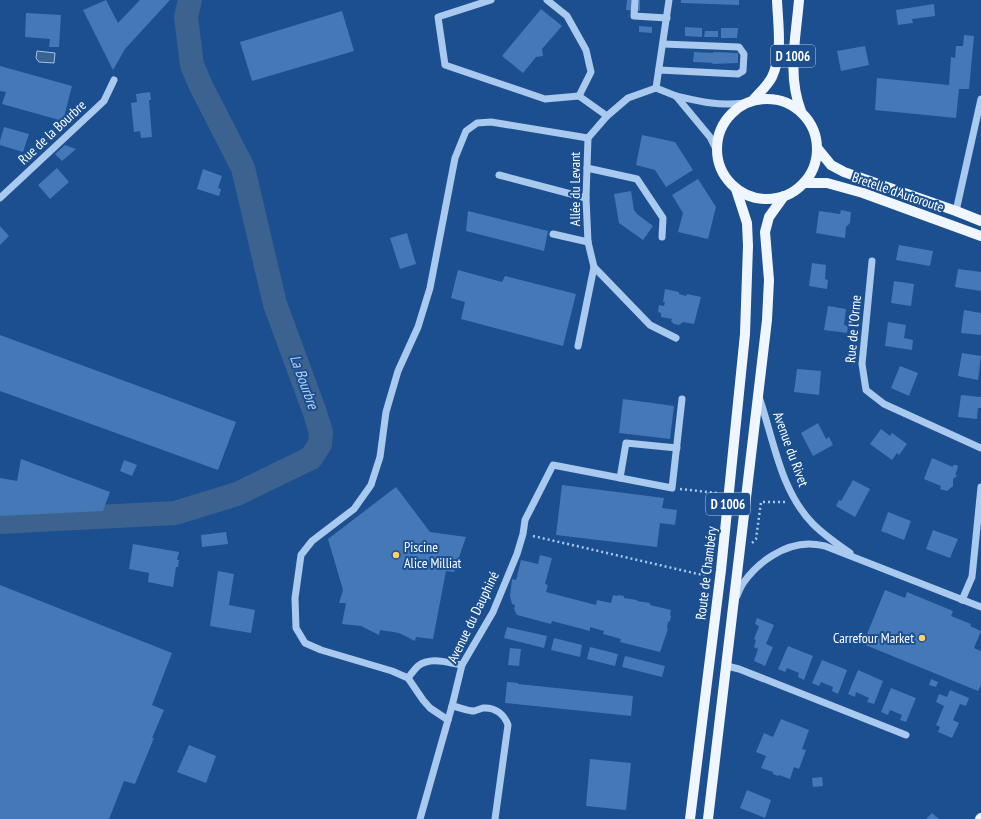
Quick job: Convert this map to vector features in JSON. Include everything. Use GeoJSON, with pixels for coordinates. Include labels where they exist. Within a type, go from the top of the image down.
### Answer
{"type":"FeatureCollection","features":[{"type":"Feature","properties":{"kind":"main road","name":"D 1006"},"geometry":{"type":"LineString","coordinates":[[754,99],[771,78],[776,66],[779,47],[777,0]]}},
{"type":"Feature","properties":{"kind":"main road","name":"D 1006"},"geometry":{"type":"LineString","coordinates":[[799,0],[793,56],[793,80],[801,111]]}},
{"type":"Feature","properties":{"kind":"main road"},"geometry":{"type":"LineString","coordinates":[[772,98],[788,102],[801,111],[808,119],[814,128],[817,138],[818,149],[816,162],[812,173],[795,191],[772,199],[759,199],[736,189],[726,178],[719,164],[716,149],[720,130],[730,114],[745,103],[754,99],[772,98]]}},
{"type":"Feature","properties":{"kind":"main road","name":"Bretelle d'Autoroute"},"geometry":{"type":"LineString","coordinates":[[818,149],[831,165],[844,172],[981,221]]}},
{"type":"Feature","properties":{"kind":"main road","name":"Bretelle d'Autoroute"},"geometry":{"type":"LineString","coordinates":[[804,183],[827,183],[863,193],[981,236]]}},
{"type":"Feature","properties":{"kind":"main road","name":"Route de Chambéry"},"geometry":{"type":"LineString","coordinates":[[690,819],[721,570],[745,334],[748,246],[747,223],[736,189]]}},
{"type":"Feature","properties":{"kind":"main road","name":"D 1006"},"geometry":{"type":"LineString","coordinates":[[708,819],[767,320],[769,280],[765,232],[769,217],[784,196]]}},
{"type":"Feature","properties":{"kind":"street"},"geometry":{"type":"LineString","coordinates":[[491,0],[438,17],[445,65],[545,99],[579,96],[607,116]]}},
{"type":"Feature","properties":{"kind":"street"},"geometry":{"type":"LineString","coordinates":[[547,0],[567,16],[586,50],[591,72],[579,96]]}},
{"type":"Feature","properties":{"kind":"street"},"geometry":{"type":"LineString","coordinates":[[635,0],[634,16],[667,18]]}},
{"type":"Feature","properties":{"kind":"street"},"geometry":{"type":"LineString","coordinates":[[669,0],[656,88],[676,96],[712,104],[731,105],[745,103]]}},
{"type":"Feature","properties":{"kind":"street"},"geometry":{"type":"LineString","coordinates":[[659,70],[738,74],[742,71],[744,54],[739,47],[663,44]]}},
{"type":"Feature","properties":{"kind":"street","name":"Rue de la Bourbre"},"geometry":{"type":"LineString","coordinates":[[0,198],[104,101],[114,80]]}},
{"type":"Feature","properties":{"kind":"street","name":"Allée du Levant"},"geometry":{"type":"LineString","coordinates":[[578,346],[594,267],[588,242],[586,198],[588,138],[607,116],[628,98],[656,88]]}},
{"type":"Feature","properties":{"kind":"street"},"geometry":{"type":"LineString","coordinates":[[676,96],[710,137],[716,149]]}},
{"type":"Feature","properties":{"kind":"street"},"geometry":{"type":"LineString","coordinates":[[956,211],[981,99]]}},
{"type":"Feature","properties":{"kind":"street"},"geometry":{"type":"LineString","coordinates":[[448,720],[430,708],[408,678],[392,670],[321,650],[305,643],[296,628],[295,598],[301,555],[312,542],[354,508],[371,485],[380,457],[386,412],[398,371],[418,327],[430,288],[455,158],[466,131],[477,123],[491,122],[588,138]]}},
{"type":"Feature","properties":{"kind":"street"},"geometry":{"type":"LineString","coordinates":[[587,168],[637,179],[663,218],[662,238]]}},
{"type":"Feature","properties":{"kind":"street"},"geometry":{"type":"LineString","coordinates":[[499,174],[586,198]]}},
{"type":"Feature","properties":{"kind":"street"},"geometry":{"type":"LineString","coordinates":[[553,234],[588,242]]}},
{"type":"Feature","properties":{"kind":"street","name":"Rue de l'Orme"},"geometry":{"type":"LineString","coordinates":[[872,260],[862,364],[866,390],[884,404],[981,448]]}},
{"type":"Feature","properties":{"kind":"street"},"geometry":{"type":"LineString","coordinates":[[594,267],[650,325],[676,338]]}},
{"type":"Feature","properties":{"kind":"street","name":"Avenue du Rivet"},"geometry":{"type":"LineString","coordinates":[[758,395],[784,478],[797,503],[813,524],[856,558]]}},
{"type":"Feature","properties":{"kind":"street"},"geometry":{"type":"LineString","coordinates":[[677,448],[626,443],[620,478],[672,488],[677,448],[682,398]]}},
{"type":"Feature","properties":{"kind":"street","name":"Avenue du Dauphiné"},"geometry":{"type":"LineString","coordinates":[[420,819],[462,666],[493,612],[517,554],[523,534],[525,520],[553,465],[620,478]]}},
{"type":"Feature","properties":{"kind":"street"},"geometry":{"type":"LineString","coordinates":[[962,600],[972,577],[981,487]]}},
{"type":"Feature","properties":{"kind":"street","name":"Avenue du Rivet"},"geometry":{"type":"LineString","coordinates":[[735,600],[743,582],[757,567],[775,553],[792,547],[808,544],[825,546],[981,607]]}},
{"type":"Feature","properties":{"kind":"street"},"geometry":{"type":"LineString","coordinates":[[408,678],[419,666],[429,661],[440,661],[462,666]]}},
{"type":"Feature","properties":{"kind":"street"},"geometry":{"type":"LineString","coordinates":[[727,666],[740,669],[906,735]]}},
{"type":"Feature","properties":{"kind":"street"},"geometry":{"type":"LineString","coordinates":[[452,706],[473,711],[485,708],[501,713],[506,718],[508,725],[495,819]]}},
{"type":"Feature","properties":{"kind":"path"},"geometry":{"type":"LineString","coordinates":[[672,488],[717,493]]}},
{"type":"Feature","properties":{"kind":"path"},"geometry":{"type":"LineString","coordinates":[[750,545],[756,539],[761,502],[797,503]]}},
{"type":"Feature","properties":{"kind":"path"},"geometry":{"type":"LineString","coordinates":[[523,534],[707,576],[708,568]]}},
{"type":"Feature","properties":{"kind":"water"},"geometry":{"type":"Polygon","coordinates":[[[37,51],[55,53],[54,63],[39,62],[36,58],[37,51]]]}},
{"type":"Feature","properties":{"kind":"building"},"geometry":{"type":"Polygon","coordinates":[[[106,0],[118,23],[140,0],[170,0],[125,49],[113,70],[83,10],[106,0]]]}},
{"type":"Feature","properties":{"kind":"building"},"geometry":{"type":"Polygon","coordinates":[[[627,0],[640,0],[640,11],[626,10],[627,0]]]}},
{"type":"Feature","properties":{"kind":"building"},"geometry":{"type":"Polygon","coordinates":[[[681,0],[739,0],[739,5],[681,3],[681,0]]]}},
{"type":"Feature","properties":{"kind":"building"},"geometry":{"type":"Polygon","coordinates":[[[934,4],[935,16],[912,19],[913,23],[898,25],[896,10],[934,4]]]}},
{"type":"Feature","properties":{"kind":"building"},"geometry":{"type":"Polygon","coordinates":[[[541,9],[562,26],[542,49],[543,56],[536,57],[523,73],[502,56],[541,9]]]}},
{"type":"Feature","properties":{"kind":"building"},"geometry":{"type":"Polygon","coordinates":[[[342,11],[354,51],[252,81],[240,42],[342,11]]]}},
{"type":"Feature","properties":{"kind":"building"},"geometry":{"type":"Polygon","coordinates":[[[26,13],[61,15],[59,47],[49,47],[50,39],[25,37],[26,13]]]}},
{"type":"Feature","properties":{"kind":"building"},"geometry":{"type":"Polygon","coordinates":[[[639,26],[652,27],[652,33],[639,32],[639,26]]]}},
{"type":"Feature","properties":{"kind":"building"},"geometry":{"type":"Polygon","coordinates":[[[685,27],[702,28],[702,37],[685,36],[685,27]]]}},
{"type":"Feature","properties":{"kind":"building"},"geometry":{"type":"Polygon","coordinates":[[[721,28],[738,28],[737,38],[721,38],[721,28]]]}},
{"type":"Feature","properties":{"kind":"building"},"geometry":{"type":"Polygon","coordinates":[[[705,31],[718,31],[718,37],[704,37],[705,31]]]}},
{"type":"Feature","properties":{"kind":"building"},"geometry":{"type":"Polygon","coordinates":[[[964,35],[974,36],[969,89],[959,89],[956,118],[875,110],[877,78],[949,85],[951,57],[955,58],[956,46],[963,46],[964,35]]]}},
{"type":"Feature","properties":{"kind":"building"},"geometry":{"type":"Polygon","coordinates":[[[865,46],[869,65],[841,71],[837,51],[865,46]]]}},
{"type":"Feature","properties":{"kind":"building"},"geometry":{"type":"Polygon","coordinates":[[[694,52],[738,53],[738,63],[712,64],[713,63],[693,62],[694,52]]]}},
{"type":"Feature","properties":{"kind":"building"},"geometry":{"type":"Polygon","coordinates":[[[0,66],[72,86],[63,121],[2,104],[6,92],[0,91],[0,66]]]}},
{"type":"Feature","properties":{"kind":"building"},"geometry":{"type":"Polygon","coordinates":[[[150,92],[151,100],[149,100],[152,137],[141,138],[140,131],[134,132],[131,103],[137,102],[136,94],[150,92]]]}},
{"type":"Feature","properties":{"kind":"building"},"geometry":{"type":"Polygon","coordinates":[[[4,127],[29,134],[23,152],[0,145],[4,127]]]}},
{"type":"Feature","properties":{"kind":"building"},"geometry":{"type":"Polygon","coordinates":[[[642,135],[675,142],[693,170],[666,187],[655,170],[636,165],[642,135]]]}},
{"type":"Feature","properties":{"kind":"building"},"geometry":{"type":"Polygon","coordinates":[[[65,145],[76,149],[62,161],[55,154],[65,145]]]}},
{"type":"Feature","properties":{"kind":"building"},"geometry":{"type":"Polygon","coordinates":[[[57,168],[69,182],[50,199],[38,185],[57,168]]]}},
{"type":"Feature","properties":{"kind":"building"},"geometry":{"type":"Polygon","coordinates":[[[203,169],[222,176],[218,188],[221,189],[219,196],[197,189],[203,169]]]}},
{"type":"Feature","properties":{"kind":"building"},"geometry":{"type":"Polygon","coordinates":[[[698,179],[716,207],[708,239],[678,232],[683,213],[672,195],[698,179]]]}},
{"type":"Feature","properties":{"kind":"building"},"geometry":{"type":"Polygon","coordinates":[[[631,191],[634,210],[653,226],[643,240],[619,223],[614,194],[631,191]]]}},
{"type":"Feature","properties":{"kind":"building"},"geometry":{"type":"Polygon","coordinates":[[[841,210],[851,212],[850,223],[846,227],[845,238],[816,233],[819,211],[840,214],[841,210]]]}},
{"type":"Feature","properties":{"kind":"building"},"geometry":{"type":"Polygon","coordinates":[[[468,211],[548,231],[544,251],[466,231],[468,211]]]}},
{"type":"Feature","properties":{"kind":"building"},"geometry":{"type":"Polygon","coordinates":[[[0,226],[9,236],[0,245],[0,226]]]}},
{"type":"Feature","properties":{"kind":"building"},"geometry":{"type":"Polygon","coordinates":[[[407,233],[416,264],[400,269],[390,238],[407,233]]]}},
{"type":"Feature","properties":{"kind":"building"},"geometry":{"type":"Polygon","coordinates":[[[899,245],[933,251],[930,266],[896,260],[899,245]]]}},
{"type":"Feature","properties":{"kind":"building"},"geometry":{"type":"Polygon","coordinates":[[[812,263],[826,265],[825,279],[828,280],[827,289],[809,286],[812,263]]]}},
{"type":"Feature","properties":{"kind":"building"},"geometry":{"type":"Polygon","coordinates":[[[958,269],[981,272],[981,291],[955,287],[958,269]]]}},
{"type":"Feature","properties":{"kind":"building"},"geometry":{"type":"Polygon","coordinates":[[[458,270],[502,282],[505,276],[576,294],[563,346],[461,319],[465,302],[451,298],[458,270]]]}},
{"type":"Feature","properties":{"kind":"building"},"geometry":{"type":"Polygon","coordinates":[[[894,281],[914,284],[911,306],[891,303],[894,281]]]}},
{"type":"Feature","properties":{"kind":"building"},"geometry":{"type":"Polygon","coordinates":[[[665,289],[679,292],[679,294],[686,296],[687,294],[701,297],[694,324],[683,322],[679,325],[674,324],[671,321],[672,319],[661,317],[661,313],[658,312],[659,305],[664,306],[665,302],[663,302],[665,289]]]}},
{"type":"Feature","properties":{"kind":"building"},"geometry":{"type":"Polygon","coordinates":[[[828,306],[846,309],[844,325],[848,326],[847,333],[824,330],[828,306]]]}},
{"type":"Feature","properties":{"kind":"building"},"geometry":{"type":"Polygon","coordinates":[[[964,310],[981,313],[981,335],[961,333],[964,310]]]}},
{"type":"Feature","properties":{"kind":"building"},"geometry":{"type":"Polygon","coordinates":[[[888,322],[906,325],[904,338],[913,340],[912,350],[885,346],[888,322]]]}},
{"type":"Feature","properties":{"kind":"building"},"geometry":{"type":"Polygon","coordinates":[[[0,335],[236,422],[218,470],[0,391],[0,335]]]}},
{"type":"Feature","properties":{"kind":"building"},"geometry":{"type":"Polygon","coordinates":[[[962,353],[981,356],[978,380],[958,376],[962,353]]]}},
{"type":"Feature","properties":{"kind":"building"},"geometry":{"type":"Polygon","coordinates":[[[900,366],[918,373],[909,396],[891,388],[900,366]]]}},
{"type":"Feature","properties":{"kind":"building"},"geometry":{"type":"Polygon","coordinates":[[[797,369],[821,371],[819,395],[794,392],[797,369]]]}},
{"type":"Feature","properties":{"kind":"building"},"geometry":{"type":"Polygon","coordinates":[[[961,395],[981,397],[981,408],[978,408],[977,419],[958,417],[961,395]]]}},
{"type":"Feature","properties":{"kind":"building"},"geometry":{"type":"Polygon","coordinates":[[[623,399],[674,406],[670,439],[619,433],[623,399]]]}},
{"type":"Feature","properties":{"kind":"building"},"geometry":{"type":"Polygon","coordinates":[[[818,423],[826,439],[829,437],[833,445],[813,456],[801,433],[818,423]]]}},
{"type":"Feature","properties":{"kind":"building"},"geometry":{"type":"Polygon","coordinates":[[[881,429],[890,436],[892,433],[907,444],[899,455],[897,453],[892,460],[870,444],[881,429]]]}},
{"type":"Feature","properties":{"kind":"building"},"geometry":{"type":"Polygon","coordinates":[[[932,458],[953,467],[953,465],[957,465],[958,467],[955,475],[957,474],[956,477],[953,479],[953,486],[947,491],[940,489],[941,486],[924,479],[932,458]]]}},
{"type":"Feature","properties":{"kind":"building"},"geometry":{"type":"Polygon","coordinates":[[[21,459],[110,492],[103,511],[0,516],[0,478],[17,481],[21,459]]]}},
{"type":"Feature","properties":{"kind":"building"},"geometry":{"type":"Polygon","coordinates":[[[124,460],[137,465],[132,476],[120,471],[124,460]]]}},
{"type":"Feature","properties":{"kind":"building"},"geometry":{"type":"Polygon","coordinates":[[[853,480],[870,489],[855,517],[836,506],[839,500],[841,501],[853,480]]]}},
{"type":"Feature","properties":{"kind":"building"},"geometry":{"type":"Polygon","coordinates":[[[562,485],[664,498],[662,508],[677,510],[675,525],[660,523],[657,547],[556,535],[562,485]]]}},
{"type":"Feature","properties":{"kind":"building","name":"Piscine Alice Milliat"},"geometry":{"type":"Polygon","coordinates":[[[396,487],[430,532],[466,537],[454,572],[446,571],[433,639],[416,637],[415,641],[399,633],[380,630],[379,635],[361,626],[342,624],[346,603],[339,603],[343,590],[328,539],[396,487]]]}},
{"type":"Feature","properties":{"kind":"building"},"geometry":{"type":"Polygon","coordinates":[[[888,512],[911,521],[904,540],[881,531],[888,512]]]}},
{"type":"Feature","properties":{"kind":"building"},"geometry":{"type":"Polygon","coordinates":[[[933,530],[958,539],[950,558],[926,549],[933,530]]]}},
{"type":"Feature","properties":{"kind":"building"},"geometry":{"type":"Polygon","coordinates":[[[226,532],[228,544],[202,547],[201,535],[226,532]]]}},
{"type":"Feature","properties":{"kind":"building"},"geometry":{"type":"Polygon","coordinates":[[[133,544],[179,552],[177,560],[179,560],[178,567],[176,567],[173,587],[148,582],[149,573],[129,569],[133,544]]]}},
{"type":"Feature","properties":{"kind":"building"},"geometry":{"type":"Polygon","coordinates":[[[540,555],[552,558],[545,584],[548,585],[546,592],[596,605],[597,600],[611,603],[613,595],[618,595],[624,596],[624,598],[650,603],[650,605],[671,610],[668,629],[660,652],[620,642],[621,639],[603,634],[604,631],[590,627],[590,631],[552,621],[551,624],[517,615],[514,609],[515,605],[512,604],[510,596],[512,579],[516,580],[521,560],[538,564],[540,555]]]}},
{"type":"Feature","properties":{"kind":"building"},"geometry":{"type":"Polygon","coordinates":[[[218,571],[234,574],[229,605],[255,610],[251,633],[210,626],[218,571]]]}},
{"type":"Feature","properties":{"kind":"building"},"geometry":{"type":"Polygon","coordinates":[[[0,585],[172,653],[152,705],[164,710],[152,738],[154,738],[135,784],[124,781],[109,819],[0,819],[0,585]]]}},
{"type":"Feature","properties":{"kind":"building","name":"Carrefour Market"},"geometry":{"type":"Polygon","coordinates":[[[885,590],[905,598],[907,592],[953,611],[951,616],[971,624],[970,626],[981,631],[974,648],[981,651],[981,685],[978,691],[863,644],[885,590]]]}},
{"type":"Feature","properties":{"kind":"building"},"geometry":{"type":"Polygon","coordinates":[[[757,618],[774,625],[766,644],[773,647],[765,666],[754,661],[758,649],[754,647],[756,640],[754,639],[759,626],[755,624],[757,618]]]}},
{"type":"Feature","properties":{"kind":"building"},"geometry":{"type":"Polygon","coordinates":[[[507,627],[547,636],[544,648],[504,638],[507,627]]]}},
{"type":"Feature","properties":{"kind":"building"},"geometry":{"type":"Polygon","coordinates":[[[554,638],[582,645],[580,657],[551,650],[554,638]]]}},
{"type":"Feature","properties":{"kind":"building"},"geometry":{"type":"Polygon","coordinates":[[[788,646],[813,656],[804,680],[798,677],[799,673],[787,668],[785,672],[778,669],[788,646]]]}},
{"type":"Feature","properties":{"kind":"building"},"geometry":{"type":"Polygon","coordinates":[[[590,647],[618,654],[615,666],[587,659],[590,647]]]}},
{"type":"Feature","properties":{"kind":"building"},"geometry":{"type":"Polygon","coordinates":[[[510,648],[521,649],[519,666],[508,665],[510,648]]]}},
{"type":"Feature","properties":{"kind":"building"},"geometry":{"type":"Polygon","coordinates":[[[625,656],[665,666],[662,677],[622,667],[625,656]]]}},
{"type":"Feature","properties":{"kind":"building"},"geometry":{"type":"Polygon","coordinates":[[[822,660],[847,670],[838,694],[832,691],[833,687],[821,682],[819,686],[812,683],[822,660]]]}},
{"type":"Feature","properties":{"kind":"building"},"geometry":{"type":"Polygon","coordinates":[[[858,670],[883,681],[874,704],[867,702],[869,698],[856,692],[855,697],[848,694],[858,670]]]}},
{"type":"Feature","properties":{"kind":"building"},"geometry":{"type":"Polygon","coordinates":[[[931,679],[938,682],[936,687],[929,685],[931,679]]]}},
{"type":"Feature","properties":{"kind":"building"},"geometry":{"type":"Polygon","coordinates":[[[507,682],[633,696],[631,716],[505,703],[507,682]]]}},
{"type":"Feature","properties":{"kind":"building"},"geometry":{"type":"Polygon","coordinates":[[[891,688],[916,698],[906,722],[900,720],[902,715],[890,710],[888,715],[881,712],[891,688]]]}},
{"type":"Feature","properties":{"kind":"building"},"geometry":{"type":"Polygon","coordinates":[[[950,690],[969,698],[966,706],[960,704],[953,720],[959,723],[952,738],[938,732],[940,727],[936,725],[944,706],[936,702],[939,694],[947,697],[950,690]]]}},
{"type":"Feature","properties":{"kind":"building"},"geometry":{"type":"Polygon","coordinates":[[[781,719],[809,730],[802,749],[806,750],[799,769],[794,767],[790,779],[779,775],[778,776],[773,774],[773,772],[761,768],[766,756],[756,752],[764,733],[773,737],[781,719]]]}},
{"type":"Feature","properties":{"kind":"building"},"geometry":{"type":"Polygon","coordinates":[[[189,745],[216,756],[206,783],[177,772],[189,745]]]}},
{"type":"Feature","properties":{"kind":"building"},"geometry":{"type":"Polygon","coordinates":[[[590,759],[631,763],[626,810],[586,806],[590,759]]]}},
{"type":"Feature","properties":{"kind":"building"},"geometry":{"type":"Polygon","coordinates":[[[822,777],[823,786],[813,787],[812,778],[822,777]]]}},
{"type":"Feature","properties":{"kind":"building"},"geometry":{"type":"Polygon","coordinates":[[[747,790],[771,800],[765,818],[740,808],[747,790]]]}},
{"type":"Feature","properties":{"kind":"building"},"geometry":{"type":"Polygon","coordinates":[[[932,813],[939,819],[926,819],[932,813]]]}},
{"type":"Feature","properties":{"kind":"waterway","name":"La Bourbre"},"geometry":{"type":"LineString","coordinates":[[0,522],[175,513],[237,494],[311,458],[320,444],[321,432],[314,410],[275,304],[243,168],[201,86],[192,65],[186,17],[190,0]]}},
{"type":"Feature","properties":{"kind":"place","name":"Piscine Alice Milliat"},"geometry":{"type":"Point","coordinates":[396,555]}},
{"type":"Feature","properties":{"kind":"place","name":"Carrefour Market"},"geometry":{"type":"Point","coordinates":[922,638]}}]}
